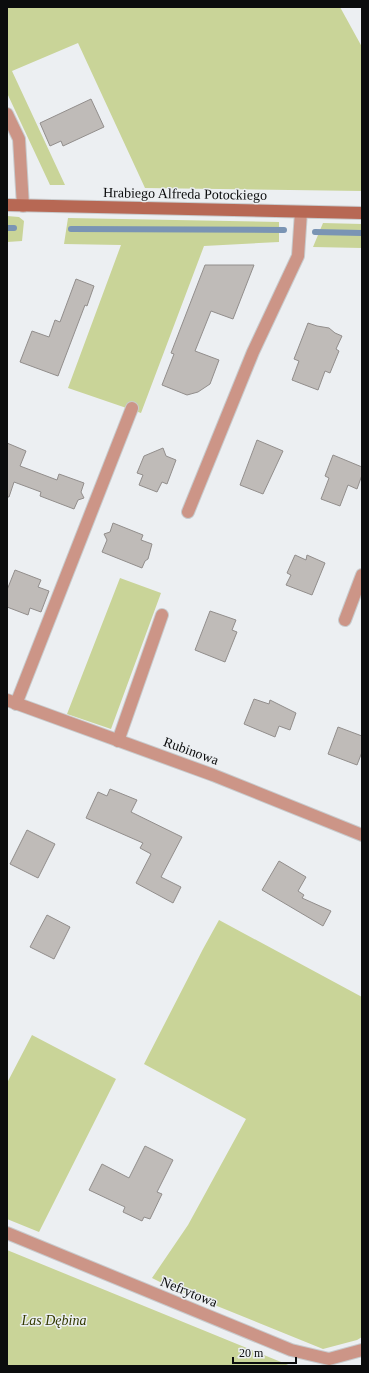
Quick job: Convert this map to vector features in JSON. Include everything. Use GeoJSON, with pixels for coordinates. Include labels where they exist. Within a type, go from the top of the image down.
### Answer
{"type":"FeatureCollection","features":[{"type":"Feature","properties":{"kind":"street"},"geometry":{"type":"LineString","coordinates":[[7,114],[19,139],[23,206]]}},
{"type":"Feature","properties":{"kind":"street","name":"Hrabiego Alfreda Potockiego"},"geometry":{"type":"LineString","coordinates":[[7,205],[362,213]]}},
{"type":"Feature","properties":{"kind":"street"},"geometry":{"type":"LineString","coordinates":[[188,512],[252,352],[298,256],[301,212]]}},
{"type":"Feature","properties":{"kind":"street"},"geometry":{"type":"LineString","coordinates":[[11,702],[132,408]]}},
{"type":"Feature","properties":{"kind":"street"},"geometry":{"type":"LineString","coordinates":[[345,620],[362,575]]}},
{"type":"Feature","properties":{"kind":"street"},"geometry":{"type":"LineString","coordinates":[[118,740],[162,614]]}},
{"type":"Feature","properties":{"kind":"street","name":"Rubinowa"},"geometry":{"type":"LineString","coordinates":[[11,702],[213,775],[362,835]]}},
{"type":"Feature","properties":{"kind":"street","name":"Nefrytowa"},"geometry":{"type":"LineString","coordinates":[[7,1233],[291,1350],[329,1359],[362,1350]]}},
{"type":"Feature","properties":{"kind":"green space"},"geometry":{"type":"Polygon","coordinates":[[[7,7],[340,7],[362,47],[362,191],[145,188],[78,43],[12,71],[65,185],[50,185],[7,93],[7,7]]]}},
{"type":"Feature","properties":{"kind":"green space"},"geometry":{"type":"Polygon","coordinates":[[[7,216],[19,217],[24,221],[22,241],[7,242],[7,216]]]}},
{"type":"Feature","properties":{"kind":"green space"},"geometry":{"type":"Polygon","coordinates":[[[68,218],[279,222],[279,242],[204,246],[141,413],[68,388],[121,245],[64,244],[68,218]]]}},
{"type":"Feature","properties":{"kind":"green space"},"geometry":{"type":"Polygon","coordinates":[[[323,223],[362,224],[362,248],[313,247],[323,223]]]}},
{"type":"Feature","properties":{"kind":"green space"},"geometry":{"type":"Polygon","coordinates":[[[120,578],[161,593],[111,729],[67,714],[120,578]]]}},
{"type":"Feature","properties":{"kind":"green space"},"geometry":{"type":"Polygon","coordinates":[[[219,920],[362,997],[362,1337],[357,1340],[323,1349],[170,1287],[152,1278],[188,1225],[246,1119],[144,1064],[219,920]]]}},
{"type":"Feature","properties":{"kind":"green space"},"geometry":{"type":"Polygon","coordinates":[[[32,1035],[116,1079],[39,1232],[7,1219],[7,1083],[32,1035]]]}},
{"type":"Feature","properties":{"kind":"green space","name":"Las Dębina"},"geometry":{"type":"Polygon","coordinates":[[[7,1250],[291,1366],[7,1366],[7,1250]]]}},
{"type":"Feature","properties":{"kind":"building"},"geometry":{"type":"Polygon","coordinates":[[[91,99],[104,127],[63,146],[61,141],[50,146],[40,123],[91,99]]]}},
{"type":"Feature","properties":{"kind":"building"},"geometry":{"type":"Polygon","coordinates":[[[205,265],[254,265],[233,319],[211,311],[195,351],[219,360],[210,384],[198,392],[187,395],[162,385],[174,354],[171,353],[205,265]]]}},
{"type":"Feature","properties":{"kind":"building"},"geometry":{"type":"Polygon","coordinates":[[[76,279],[94,286],[87,306],[85,305],[58,376],[20,362],[32,331],[49,337],[55,320],[60,322],[76,279]]]}},
{"type":"Feature","properties":{"kind":"building"},"geometry":{"type":"Polygon","coordinates":[[[308,323],[329,328],[342,336],[336,349],[339,351],[330,373],[325,371],[318,390],[292,380],[299,361],[294,359],[308,323]]]}},
{"type":"Feature","properties":{"kind":"building"},"geometry":{"type":"Polygon","coordinates":[[[257,440],[283,451],[263,494],[240,485],[257,440]]]}},
{"type":"Feature","properties":{"kind":"building"},"geometry":{"type":"Polygon","coordinates":[[[7,443],[26,451],[20,466],[57,480],[59,474],[84,483],[81,492],[84,498],[78,500],[74,509],[40,496],[41,492],[14,482],[9,497],[7,497],[7,443]]]}},
{"type":"Feature","properties":{"kind":"building"},"geometry":{"type":"Polygon","coordinates":[[[163,448],[166,456],[176,460],[167,484],[162,482],[157,492],[139,485],[143,475],[137,473],[144,456],[163,448]]]}},
{"type":"Feature","properties":{"kind":"building"},"geometry":{"type":"Polygon","coordinates":[[[333,455],[362,467],[362,475],[357,489],[348,485],[340,506],[321,499],[329,478],[325,476],[333,455]]]}},
{"type":"Feature","properties":{"kind":"building"},"geometry":{"type":"Polygon","coordinates":[[[113,523],[143,535],[141,540],[152,544],[148,559],[145,561],[142,568],[102,552],[107,540],[104,534],[110,532],[113,523]]]}},
{"type":"Feature","properties":{"kind":"building"},"geometry":{"type":"Polygon","coordinates":[[[295,555],[306,560],[307,555],[325,563],[312,595],[286,585],[291,575],[287,573],[295,555]]]}},
{"type":"Feature","properties":{"kind":"building"},"geometry":{"type":"Polygon","coordinates":[[[15,570],[41,580],[38,587],[49,591],[41,612],[30,608],[28,615],[7,607],[7,590],[15,570]]]}},
{"type":"Feature","properties":{"kind":"building"},"geometry":{"type":"Polygon","coordinates":[[[210,611],[236,620],[232,630],[237,632],[225,662],[195,650],[210,611]]]}},
{"type":"Feature","properties":{"kind":"building"},"geometry":{"type":"Polygon","coordinates":[[[254,699],[269,704],[270,700],[296,713],[290,730],[279,726],[275,737],[244,724],[254,699]]]}},
{"type":"Feature","properties":{"kind":"building"},"geometry":{"type":"Polygon","coordinates":[[[338,727],[362,736],[362,752],[357,765],[328,754],[338,727]]]}},
{"type":"Feature","properties":{"kind":"building"},"geometry":{"type":"Polygon","coordinates":[[[110,789],[137,800],[131,812],[182,837],[161,877],[181,887],[173,903],[136,883],[151,854],[140,848],[143,843],[86,818],[98,792],[107,796],[110,789]]]}},
{"type":"Feature","properties":{"kind":"building"},"geometry":{"type":"Polygon","coordinates":[[[27,830],[55,844],[38,878],[10,864],[27,830]]]}},
{"type":"Feature","properties":{"kind":"building"},"geometry":{"type":"Polygon","coordinates":[[[279,861],[306,877],[298,891],[304,895],[302,898],[331,911],[323,926],[262,890],[279,861]]]}},
{"type":"Feature","properties":{"kind":"building"},"geometry":{"type":"Polygon","coordinates":[[[47,915],[70,927],[54,959],[30,947],[47,915]]]}},
{"type":"Feature","properties":{"kind":"building"},"geometry":{"type":"Polygon","coordinates":[[[145,1146],[173,1160],[157,1192],[162,1194],[150,1219],[144,1217],[142,1221],[123,1212],[125,1207],[89,1190],[102,1164],[129,1178],[145,1146]]]}},
{"type":"Feature","properties":{"kind":"waterway"},"geometry":{"type":"LineString","coordinates":[[7,228],[14,228]]}},
{"type":"Feature","properties":{"kind":"waterway"},"geometry":{"type":"LineString","coordinates":[[71,229],[284,230]]}},
{"type":"Feature","properties":{"kind":"waterway"},"geometry":{"type":"LineString","coordinates":[[315,232],[362,233]]}}]}
